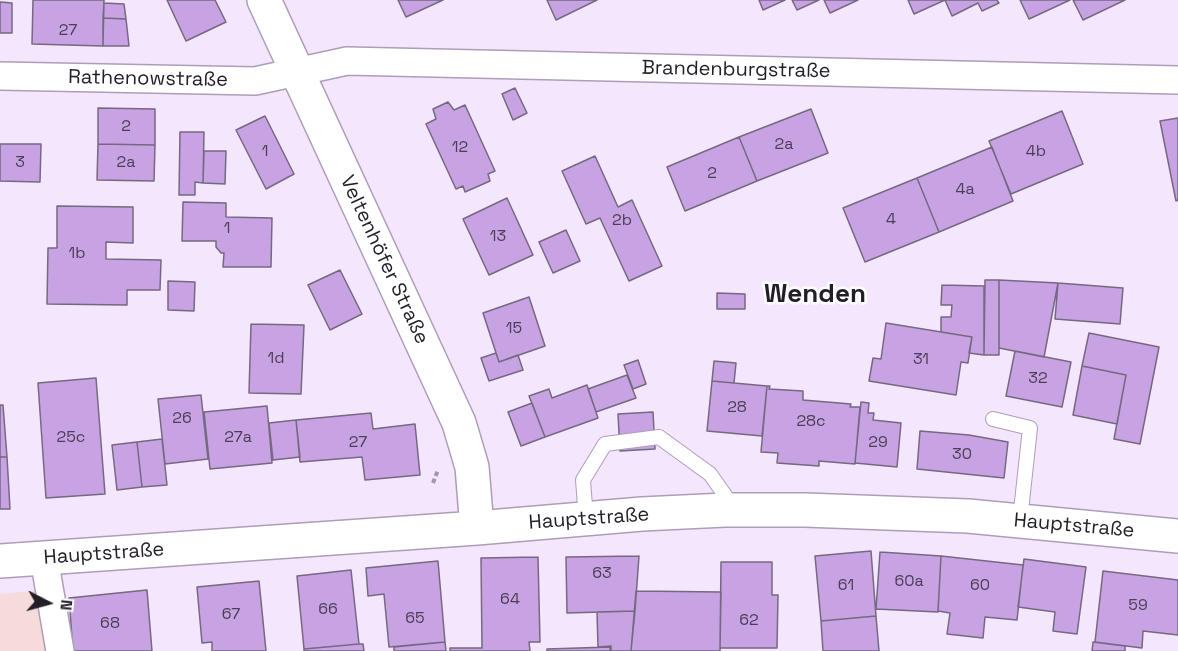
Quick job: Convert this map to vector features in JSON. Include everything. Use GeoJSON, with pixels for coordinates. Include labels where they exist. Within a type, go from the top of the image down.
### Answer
{"type":"FeatureCollection","features":[{"type":"Feature","properties":{"kind":"main road","name":"Veltenhöfer Straße"},"geometry":{"type":"LineString","coordinates":[[264,0],[459,423],[472,467],[477,528]]}},
{"type":"Feature","properties":{"kind":"main road","name":"Hauptstraße"},"geometry":{"type":"LineString","coordinates":[[0,561],[735,510],[933,514],[1020,520],[1178,536]]}},
{"type":"Feature","properties":{"kind":"street","name":"Brandenburgstraße"},"geometry":{"type":"LineString","coordinates":[[296,71],[347,61],[1178,80]]}},
{"type":"Feature","properties":{"kind":"street","name":"Rathenowstraße"},"geometry":{"type":"LineString","coordinates":[[0,75],[255,81],[296,71]]}},
{"type":"Feature","properties":{"kind":"street"},"geometry":{"type":"LineString","coordinates":[[44,558],[60,651]]}},
{"type":"Feature","properties":{"kind":"lane"},"geometry":{"type":"LineString","coordinates":[[993,419],[1030,428],[1020,520]]}},
{"type":"Feature","properties":{"kind":"lane"},"geometry":{"type":"LineString","coordinates":[[586,519],[583,480],[605,444],[659,437],[710,474],[735,510]]}},
{"type":"Feature","properties":{"kind":"shaded area"},"geometry":{"type":"Polygon","coordinates":[[[42,590],[52,651],[0,651],[0,594],[42,590]]]}},
{"type":"Feature","properties":{"kind":"building"},"geometry":{"type":"Polygon","coordinates":[[[33,0],[104,0],[103,46],[32,44],[33,0]]]}},
{"type":"Feature","properties":{"kind":"building"},"geometry":{"type":"Polygon","coordinates":[[[167,0],[215,0],[226,22],[186,41],[167,0]]]}},
{"type":"Feature","properties":{"kind":"building"},"geometry":{"type":"Polygon","coordinates":[[[398,0],[443,0],[406,17],[398,0]]]}},
{"type":"Feature","properties":{"kind":"building"},"geometry":{"type":"Polygon","coordinates":[[[547,0],[597,0],[556,20],[547,0]]]}},
{"type":"Feature","properties":{"kind":"building"},"geometry":{"type":"Polygon","coordinates":[[[759,0],[785,0],[763,10],[759,0]]]}},
{"type":"Feature","properties":{"kind":"building"},"geometry":{"type":"Polygon","coordinates":[[[792,0],[819,0],[797,10],[792,0]]]}},
{"type":"Feature","properties":{"kind":"building"},"geometry":{"type":"Polygon","coordinates":[[[824,0],[858,0],[830,13],[824,0]]]}},
{"type":"Feature","properties":{"kind":"building"},"geometry":{"type":"Polygon","coordinates":[[[908,0],[945,0],[914,14],[908,0]]]}},
{"type":"Feature","properties":{"kind":"building"},"geometry":{"type":"Polygon","coordinates":[[[945,0],[997,0],[999,3],[982,11],[978,3],[952,16],[945,0]]]}},
{"type":"Feature","properties":{"kind":"building"},"geometry":{"type":"Polygon","coordinates":[[[1020,0],[1070,0],[1029,19],[1020,0]]]}},
{"type":"Feature","properties":{"kind":"building"},"geometry":{"type":"Polygon","coordinates":[[[1073,0],[1125,0],[1083,20],[1073,0]]]}},
{"type":"Feature","properties":{"kind":"building"},"geometry":{"type":"Polygon","coordinates":[[[0,2],[12,3],[12,33],[0,33],[0,2]]]}},
{"type":"Feature","properties":{"kind":"building"},"geometry":{"type":"Polygon","coordinates":[[[104,3],[124,4],[126,19],[103,18],[104,3]]]}},
{"type":"Feature","properties":{"kind":"building"},"geometry":{"type":"Polygon","coordinates":[[[103,18],[126,19],[129,46],[103,46],[103,18]]]}},
{"type":"Feature","properties":{"kind":"building"},"geometry":{"type":"Polygon","coordinates":[[[515,88],[527,113],[513,120],[502,94],[515,88]]]}},
{"type":"Feature","properties":{"kind":"building"},"geometry":{"type":"Polygon","coordinates":[[[448,102],[454,110],[465,105],[495,171],[488,174],[490,181],[465,192],[463,186],[456,189],[426,124],[436,119],[433,109],[448,102]]]}},
{"type":"Feature","properties":{"kind":"building"},"geometry":{"type":"Polygon","coordinates":[[[98,108],[155,109],[155,145],[98,144],[98,108]]]}},
{"type":"Feature","properties":{"kind":"building"},"geometry":{"type":"Polygon","coordinates":[[[811,109],[828,153],[757,181],[739,137],[811,109]]]}},
{"type":"Feature","properties":{"kind":"building"},"geometry":{"type":"Polygon","coordinates":[[[1062,111],[1083,164],[1011,194],[989,141],[1062,111]]]}},
{"type":"Feature","properties":{"kind":"building"},"geometry":{"type":"Polygon","coordinates":[[[265,116],[294,174],[266,189],[236,130],[265,116]]]}},
{"type":"Feature","properties":{"kind":"building"},"geometry":{"type":"Polygon","coordinates":[[[1178,118],[1178,200],[1176,201],[1160,121],[1178,118]]]}},
{"type":"Feature","properties":{"kind":"building"},"geometry":{"type":"Polygon","coordinates":[[[180,132],[204,132],[203,183],[195,182],[195,195],[179,195],[180,132]]]}},
{"type":"Feature","properties":{"kind":"building"},"geometry":{"type":"Polygon","coordinates":[[[739,137],[757,181],[685,211],[667,167],[739,137]]]}},
{"type":"Feature","properties":{"kind":"building"},"geometry":{"type":"Polygon","coordinates":[[[0,144],[41,144],[40,182],[0,181],[0,144]]]}},
{"type":"Feature","properties":{"kind":"building"},"geometry":{"type":"Polygon","coordinates":[[[98,144],[155,145],[154,181],[97,180],[98,144]]]}},
{"type":"Feature","properties":{"kind":"building"},"geometry":{"type":"Polygon","coordinates":[[[992,147],[1013,201],[939,232],[917,178],[992,147]]]}},
{"type":"Feature","properties":{"kind":"building"},"geometry":{"type":"Polygon","coordinates":[[[204,151],[226,151],[225,184],[203,183],[204,151]]]}},
{"type":"Feature","properties":{"kind":"building"},"geometry":{"type":"Polygon","coordinates":[[[595,156],[618,207],[632,200],[662,266],[629,281],[600,218],[586,224],[562,171],[595,156]]]}},
{"type":"Feature","properties":{"kind":"building"},"geometry":{"type":"Polygon","coordinates":[[[917,178],[939,232],[865,262],[843,208],[917,178]]]}},
{"type":"Feature","properties":{"kind":"building"},"geometry":{"type":"Polygon","coordinates":[[[507,198],[533,255],[489,275],[463,219],[507,198]]]}},
{"type":"Feature","properties":{"kind":"building"},"geometry":{"type":"Polygon","coordinates":[[[183,202],[226,203],[226,217],[272,218],[271,267],[223,267],[224,253],[216,247],[216,241],[182,241],[183,202]]]}},
{"type":"Feature","properties":{"kind":"building"},"geometry":{"type":"Polygon","coordinates":[[[57,206],[133,207],[133,243],[106,242],[106,259],[161,260],[160,290],[127,290],[127,305],[47,304],[48,248],[57,248],[57,206]]]}},
{"type":"Feature","properties":{"kind":"building"},"geometry":{"type":"Polygon","coordinates":[[[566,230],[580,261],[553,273],[539,242],[566,230]]]}},
{"type":"Feature","properties":{"kind":"building"},"geometry":{"type":"Polygon","coordinates":[[[340,270],[362,314],[330,330],[308,285],[340,270]]]}},
{"type":"Feature","properties":{"kind":"building"},"geometry":{"type":"Polygon","coordinates":[[[985,280],[999,280],[999,355],[984,355],[985,280]]]}},
{"type":"Feature","properties":{"kind":"building"},"geometry":{"type":"Polygon","coordinates":[[[999,280],[1058,283],[1044,357],[999,348],[999,280]]]}},
{"type":"Feature","properties":{"kind":"building"},"geometry":{"type":"Polygon","coordinates":[[[168,281],[195,282],[194,311],[168,310],[168,281]]]}},
{"type":"Feature","properties":{"kind":"building"},"geometry":{"type":"Polygon","coordinates":[[[1058,283],[1123,288],[1120,324],[1055,319],[1058,283]]]}},
{"type":"Feature","properties":{"kind":"building"},"geometry":{"type":"Polygon","coordinates":[[[942,285],[984,286],[984,355],[969,353],[972,337],[941,332],[941,317],[951,317],[952,305],[941,305],[942,285]]]}},
{"type":"Feature","properties":{"kind":"building"},"geometry":{"type":"Polygon","coordinates":[[[717,293],[745,294],[745,309],[717,309],[717,293]]]}},
{"type":"Feature","properties":{"kind":"building"},"geometry":{"type":"Polygon","coordinates":[[[529,297],[545,346],[499,362],[483,313],[529,297]]]}},
{"type":"Feature","properties":{"kind":"building"},"geometry":{"type":"Polygon","coordinates":[[[886,323],[972,337],[968,363],[961,362],[956,395],[869,381],[873,358],[881,359],[886,323]]]}},
{"type":"Feature","properties":{"kind":"building"},"geometry":{"type":"Polygon","coordinates":[[[251,324],[304,325],[301,394],[249,393],[251,324]]]}},
{"type":"Feature","properties":{"kind":"building"},"geometry":{"type":"Polygon","coordinates":[[[1089,333],[1159,347],[1140,444],[1114,439],[1126,375],[1082,366],[1089,333]]]}},
{"type":"Feature","properties":{"kind":"building"},"geometry":{"type":"Polygon","coordinates":[[[1015,351],[1071,362],[1062,407],[1006,396],[1015,351]]]}},
{"type":"Feature","properties":{"kind":"building"},"geometry":{"type":"Polygon","coordinates":[[[496,353],[499,362],[518,355],[523,370],[489,381],[481,358],[496,353]]]}},
{"type":"Feature","properties":{"kind":"building"},"geometry":{"type":"Polygon","coordinates":[[[638,360],[646,384],[633,389],[624,365],[638,360]]]}},
{"type":"Feature","properties":{"kind":"building"},"geometry":{"type":"Polygon","coordinates":[[[714,361],[736,363],[734,383],[712,381],[714,361]]]}},
{"type":"Feature","properties":{"kind":"building"},"geometry":{"type":"Polygon","coordinates":[[[1082,366],[1126,375],[1117,424],[1073,415],[1082,366]]]}},
{"type":"Feature","properties":{"kind":"building"},"geometry":{"type":"Polygon","coordinates":[[[627,375],[636,398],[596,412],[588,389],[627,375]]]}},
{"type":"Feature","properties":{"kind":"building"},"geometry":{"type":"Polygon","coordinates":[[[96,378],[105,494],[46,498],[38,383],[96,378]]]}},
{"type":"Feature","properties":{"kind":"building"},"geometry":{"type":"Polygon","coordinates":[[[712,381],[767,386],[762,436],[707,431],[712,381]]]}},
{"type":"Feature","properties":{"kind":"building"},"geometry":{"type":"Polygon","coordinates":[[[587,385],[598,418],[545,437],[529,396],[549,389],[552,398],[587,385]]]}},
{"type":"Feature","properties":{"kind":"building"},"geometry":{"type":"Polygon","coordinates":[[[767,386],[770,386],[769,389],[803,391],[803,400],[851,404],[850,407],[860,407],[855,464],[819,461],[819,466],[777,463],[778,453],[761,452],[767,386]]]}},
{"type":"Feature","properties":{"kind":"building"},"geometry":{"type":"Polygon","coordinates":[[[201,395],[208,459],[165,464],[158,399],[201,395]]]}},
{"type":"Feature","properties":{"kind":"building"},"geometry":{"type":"Polygon","coordinates":[[[861,402],[869,403],[868,413],[874,413],[873,420],[901,423],[897,467],[855,463],[861,402]]]}},
{"type":"Feature","properties":{"kind":"building"},"geometry":{"type":"Polygon","coordinates":[[[532,403],[545,437],[521,446],[508,412],[532,403]]]}},
{"type":"Feature","properties":{"kind":"building"},"geometry":{"type":"Polygon","coordinates":[[[0,405],[3,405],[7,457],[0,457],[0,405]]]}},
{"type":"Feature","properties":{"kind":"building"},"geometry":{"type":"Polygon","coordinates":[[[267,406],[272,463],[210,469],[204,412],[267,406]]]}},
{"type":"Feature","properties":{"kind":"building"},"geometry":{"type":"Polygon","coordinates":[[[653,412],[655,449],[620,451],[618,414],[653,412]]]}},
{"type":"Feature","properties":{"kind":"building"},"geometry":{"type":"Polygon","coordinates":[[[371,413],[373,429],[415,424],[420,475],[365,480],[362,457],[300,462],[296,420],[371,413]]]}},
{"type":"Feature","properties":{"kind":"building"},"geometry":{"type":"Polygon","coordinates":[[[296,420],[300,457],[273,460],[269,423],[296,420]]]}},
{"type":"Feature","properties":{"kind":"building"},"geometry":{"type":"Polygon","coordinates":[[[920,431],[969,435],[1008,442],[1004,478],[917,469],[920,431]]]}},
{"type":"Feature","properties":{"kind":"building"},"geometry":{"type":"Polygon","coordinates":[[[162,439],[167,485],[142,487],[137,442],[162,439]]]}},
{"type":"Feature","properties":{"kind":"building"},"geometry":{"type":"Polygon","coordinates":[[[137,442],[142,487],[117,490],[112,445],[137,442]]]}},
{"type":"Feature","properties":{"kind":"building"},"geometry":{"type":"Polygon","coordinates":[[[0,457],[7,457],[10,509],[0,509],[0,457]]]}},
{"type":"Feature","properties":{"kind":"building"},"geometry":{"type":"Polygon","coordinates":[[[871,551],[876,616],[821,621],[815,556],[871,551]]]}},
{"type":"Feature","properties":{"kind":"building"},"geometry":{"type":"Polygon","coordinates":[[[880,552],[941,556],[938,612],[876,609],[880,552]]]}},
{"type":"Feature","properties":{"kind":"building"},"geometry":{"type":"Polygon","coordinates":[[[639,556],[635,611],[567,613],[566,557],[639,556]]]}},
{"type":"Feature","properties":{"kind":"building"},"geometry":{"type":"Polygon","coordinates":[[[941,556],[1023,565],[1017,620],[985,617],[983,638],[947,634],[950,613],[938,611],[941,556]]]}},
{"type":"Feature","properties":{"kind":"building"},"geometry":{"type":"Polygon","coordinates":[[[538,557],[540,642],[529,642],[530,651],[450,651],[450,648],[482,648],[481,558],[538,557]]]}},
{"type":"Feature","properties":{"kind":"building"},"geometry":{"type":"Polygon","coordinates":[[[1024,559],[1086,567],[1077,634],[1053,631],[1055,612],[1018,607],[1024,559]]]}},
{"type":"Feature","properties":{"kind":"building"},"geometry":{"type":"Polygon","coordinates":[[[438,561],[445,642],[389,647],[384,594],[368,596],[366,568],[438,561]]]}},
{"type":"Feature","properties":{"kind":"building"},"geometry":{"type":"Polygon","coordinates":[[[721,562],[772,562],[772,595],[778,595],[777,648],[720,648],[721,562]]]}},
{"type":"Feature","properties":{"kind":"building"},"geometry":{"type":"Polygon","coordinates":[[[351,570],[359,644],[304,649],[297,576],[351,570]]]}},
{"type":"Feature","properties":{"kind":"building"},"geometry":{"type":"Polygon","coordinates":[[[1103,571],[1178,580],[1178,635],[1143,631],[1142,648],[1095,642],[1103,571]]]}},
{"type":"Feature","properties":{"kind":"building"},"geometry":{"type":"Polygon","coordinates":[[[259,581],[266,651],[212,651],[212,642],[202,643],[197,587],[259,581]]]}},
{"type":"Feature","properties":{"kind":"building"},"geometry":{"type":"Polygon","coordinates":[[[147,590],[152,651],[73,651],[69,598],[147,590]]]}},
{"type":"Feature","properties":{"kind":"building"},"geometry":{"type":"Polygon","coordinates":[[[636,591],[721,592],[720,651],[631,651],[636,591]]]}},
{"type":"Feature","properties":{"kind":"building"},"geometry":{"type":"Polygon","coordinates":[[[635,611],[631,651],[611,651],[611,646],[598,647],[597,612],[635,611]]]}},
{"type":"Feature","properties":{"kind":"building"},"geometry":{"type":"Polygon","coordinates":[[[876,616],[879,651],[823,651],[821,621],[876,616]]]}},
{"type":"Feature","properties":{"kind":"building"},"geometry":{"type":"Polygon","coordinates":[[[445,642],[446,651],[394,651],[394,647],[445,642]]]}},
{"type":"Feature","properties":{"kind":"building"},"geometry":{"type":"Polygon","coordinates":[[[1093,642],[1125,646],[1125,651],[1092,651],[1093,642]]]}},
{"type":"Feature","properties":{"kind":"building"},"geometry":{"type":"Polygon","coordinates":[[[363,644],[364,651],[304,651],[304,649],[363,644]]]}},
{"type":"Feature","properties":{"kind":"building"},"geometry":{"type":"Polygon","coordinates":[[[610,647],[610,651],[547,651],[547,649],[610,647]]]}},
{"type":"Feature","properties":{"kind":"district","name":"Wenden"},"geometry":{"type":"Point","coordinates":[815,295]}}]}
